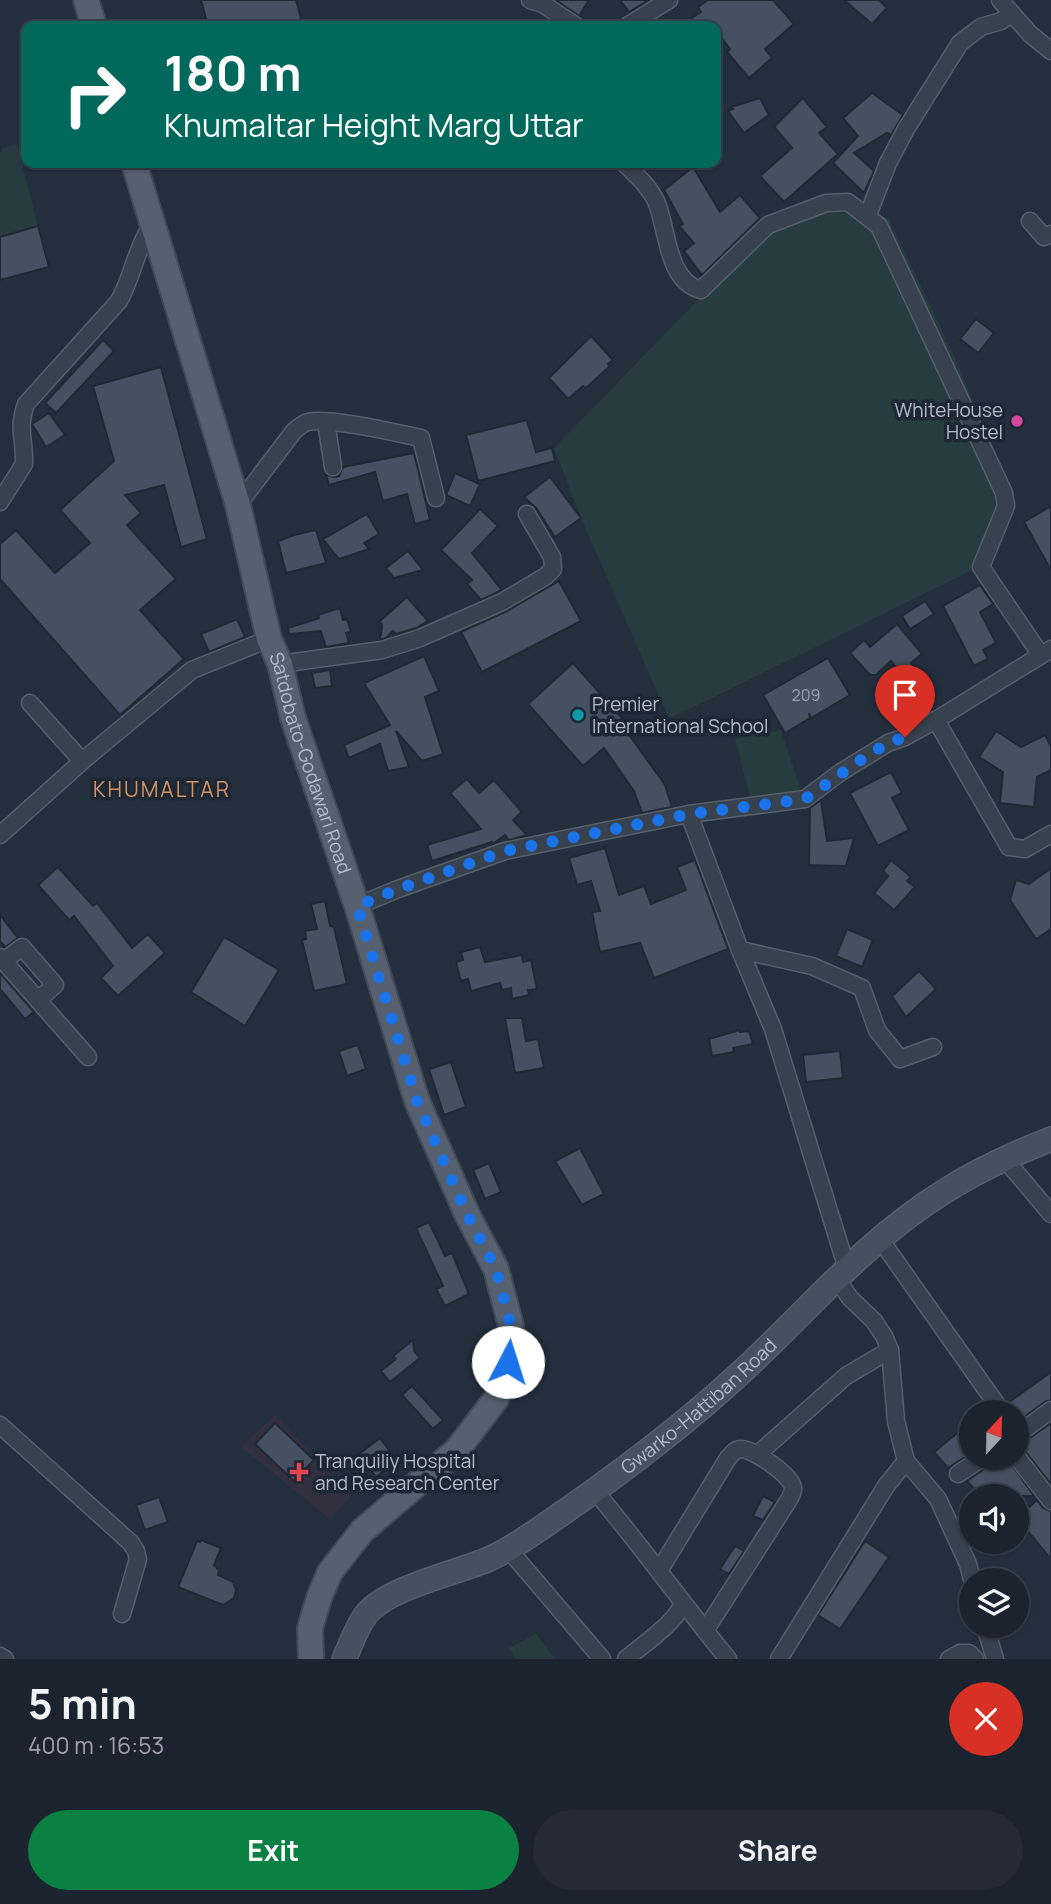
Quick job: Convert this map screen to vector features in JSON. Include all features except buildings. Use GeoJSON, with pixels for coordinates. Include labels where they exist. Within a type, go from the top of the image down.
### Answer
{"type":"FeatureCollection","features":[{"type":"Feature","properties":{"kind":"main road"},"geometry":{"type":"LineString","coordinates":[[86,0],[92,21]]}},
{"type":"Feature","properties":{"kind":"main road","name":"Satdobato-Godawari Road"},"geometry":{"type":"LineString","coordinates":[[136,168],[239,505],[269,639],[280,664],[293,718],[357,906],[417,1101],[467,1214],[496,1269],[511,1326],[508,1362],[496,1399],[457,1450],[362,1531],[330,1572],[310,1628],[311,1659]]}},
{"type":"Feature","properties":{"kind":"main road","name":"Gwarko-Hattiban Road"},"geometry":{"type":"LineString","coordinates":[[344,1659],[364,1617],[373,1607],[391,1595],[509,1550],[596,1492],[748,1366],[880,1239],[940,1193],[1004,1158],[1051,1139]]}},
{"type":"Feature","properties":{"kind":"street"},"geometry":{"type":"LineString","coordinates":[[530,0],[543,4],[568,21]]}},
{"type":"Feature","properties":{"kind":"street"},"geometry":{"type":"LineString","coordinates":[[635,21],[668,0]]}},
{"type":"Feature","properties":{"kind":"street"},"geometry":{"type":"LineString","coordinates":[[1000,0],[1030,34],[1050,48]]}},
{"type":"Feature","properties":{"kind":"street"},"geometry":{"type":"LineString","coordinates":[[868,215],[888,163],[906,129],[960,43],[981,27],[1001,21],[1011,13]]}},
{"type":"Feature","properties":{"kind":"street"},"geometry":{"type":"LineString","coordinates":[[357,906],[505,851],[689,814],[805,799],[841,772],[888,743],[936,720],[1046,652],[981,567],[1006,506],[1004,493],[879,226],[848,202],[827,203],[768,225],[701,290],[694,288],[681,277],[667,247],[662,215],[654,198],[628,168]]}},
{"type":"Feature","properties":{"kind":"street"},"geometry":{"type":"LineString","coordinates":[[1030,221],[1044,237],[1051,234]]}},
{"type":"Feature","properties":{"kind":"street"},"geometry":{"type":"LineString","coordinates":[[0,502],[24,464],[20,436],[21,418],[26,404],[119,301],[129,283],[141,240],[153,224]]}},
{"type":"Feature","properties":{"kind":"street"},"geometry":{"type":"LineString","coordinates":[[239,505],[294,431],[306,422],[377,429],[421,439],[436,498]]}},
{"type":"Feature","properties":{"kind":"street"},"geometry":{"type":"LineString","coordinates":[[326,422],[333,467]]}},
{"type":"Feature","properties":{"kind":"street"},"geometry":{"type":"LineString","coordinates":[[280,664],[382,650],[420,638],[502,602],[546,576],[553,569],[552,557],[527,514]]}},
{"type":"Feature","properties":{"kind":"street"},"geometry":{"type":"LineString","coordinates":[[0,835],[82,761],[192,670],[269,639]]}},
{"type":"Feature","properties":{"kind":"street"},"geometry":{"type":"LineString","coordinates":[[30,703],[82,761]]}},
{"type":"Feature","properties":{"kind":"street"},"geometry":{"type":"LineString","coordinates":[[936,720],[1009,847],[1025,849],[1051,834]]}},
{"type":"Feature","properties":{"kind":"street"},"geometry":{"type":"LineString","coordinates":[[689,814],[773,1029],[850,1298],[874,1321],[890,1350],[896,1421],[906,1461],[938,1499],[969,1568]]}},
{"type":"Feature","properties":{"kind":"street"},"geometry":{"type":"LineString","coordinates":[[38,1000],[55,985],[22,947],[2,959],[88,1057]]}},
{"type":"Feature","properties":{"kind":"street"},"geometry":{"type":"LineString","coordinates":[[740,950],[812,966],[862,988],[877,1030],[900,1059],[933,1047]]}},
{"type":"Feature","properties":{"kind":"street"},"geometry":{"type":"LineString","coordinates":[[1004,1158],[1051,1214]]}},
{"type":"Feature","properties":{"kind":"street"},"geometry":{"type":"LineString","coordinates":[[880,1239],[994,1400]]}},
{"type":"Feature","properties":{"kind":"street"},"geometry":{"type":"LineString","coordinates":[[758,1454],[846,1376],[890,1350]]}},
{"type":"Feature","properties":{"kind":"street"},"geometry":{"type":"LineString","coordinates":[[1029,1425],[1051,1410]]}},
{"type":"Feature","properties":{"kind":"street"},"geometry":{"type":"LineString","coordinates":[[0,1425],[131,1543],[138,1559],[122,1614]]}},
{"type":"Feature","properties":{"kind":"street"},"geometry":{"type":"LineString","coordinates":[[659,1571],[728,1458],[736,1450],[744,1449],[758,1454],[791,1481],[793,1488],[790,1498],[705,1631]]}},
{"type":"Feature","properties":{"kind":"street"},"geometry":{"type":"LineString","coordinates":[[779,1659],[886,1486],[906,1461]]}},
{"type":"Feature","properties":{"kind":"street"},"geometry":{"type":"LineString","coordinates":[[958,1474],[964,1470]]}},
{"type":"Feature","properties":{"kind":"street"},"geometry":{"type":"LineString","coordinates":[[1027,1470],[1051,1501]]}},
{"type":"Feature","properties":{"kind":"street"},"geometry":{"type":"LineString","coordinates":[[596,1492],[728,1659]]}},
{"type":"Feature","properties":{"kind":"street"},"geometry":{"type":"LineString","coordinates":[[509,1550],[602,1659]]}},
{"type":"Feature","properties":{"kind":"street"},"geometry":{"type":"LineString","coordinates":[[625,1659],[657,1636],[674,1619],[683,1605]]}},
{"type":"Feature","properties":{"kind":"street"},"geometry":{"type":"LineString","coordinates":[[989,1638],[995,1659]]}},
{"type":"Feature","properties":{"kind":"street"},"geometry":{"type":"LineString","coordinates":[[949,1659],[960,1653],[969,1653],[975,1659]]}},
{"type":"Feature","properties":{"kind":"street"},"geometry":{"type":"LineString","coordinates":[[0,1656],[5,1659]]}},
{"type":"Feature","properties":{"kind":"shaded area","name":"Tranquiliy Hospital and Research Center"},"geometry":{"type":"Polygon","coordinates":[[[276,1415],[351,1496],[330,1519],[241,1447],[276,1415]]]}},
{"type":"Feature","properties":{"kind":"green space"},"geometry":{"type":"Polygon","coordinates":[[[17,144],[38,226],[0,236],[0,153],[3,148],[17,144]]]}},
{"type":"Feature","properties":{"kind":"green space"},"geometry":{"type":"Polygon","coordinates":[[[848,202],[889,219],[955,358],[1014,501],[991,561],[669,719],[581,518],[554,448],[764,228],[848,202]]]}},
{"type":"Feature","properties":{"kind":"green space"},"geometry":{"type":"Polygon","coordinates":[[[781,730],[801,791],[751,801],[735,739],[781,730]]]}},
{"type":"Feature","properties":{"kind":"green space"},"geometry":{"type":"Polygon","coordinates":[[[536,1634],[555,1659],[516,1659],[509,1648],[536,1634]]]}},
{"type":"Feature","properties":{"kind":"place","name":"WhiteHouse Hostel"},"geometry":{"type":"Point","coordinates":[1017,421]}},
{"type":"Feature","properties":{"kind":"place","name":"Premier International School"},"geometry":{"type":"Point","coordinates":[578,715]}},
{"type":"Feature","properties":{"kind":"place","name":"Tranquiliy Hospital and Research Center"},"geometry":{"type":"Point","coordinates":[299,1472]}},
{"type":"Feature","properties":{"kind":"district","name":"KHUMALTAR"},"geometry":{"type":"Point","coordinates":[162,789]}},
{"type":"Feature","properties":{"kind":"route"},"geometry":{"type":"LineString","coordinates":[[508,1362],[511,1326],[496,1269],[467,1214],[417,1101],[357,906],[505,851],[689,814],[805,799],[865,757],[888,743],[905,737]]}}]}
